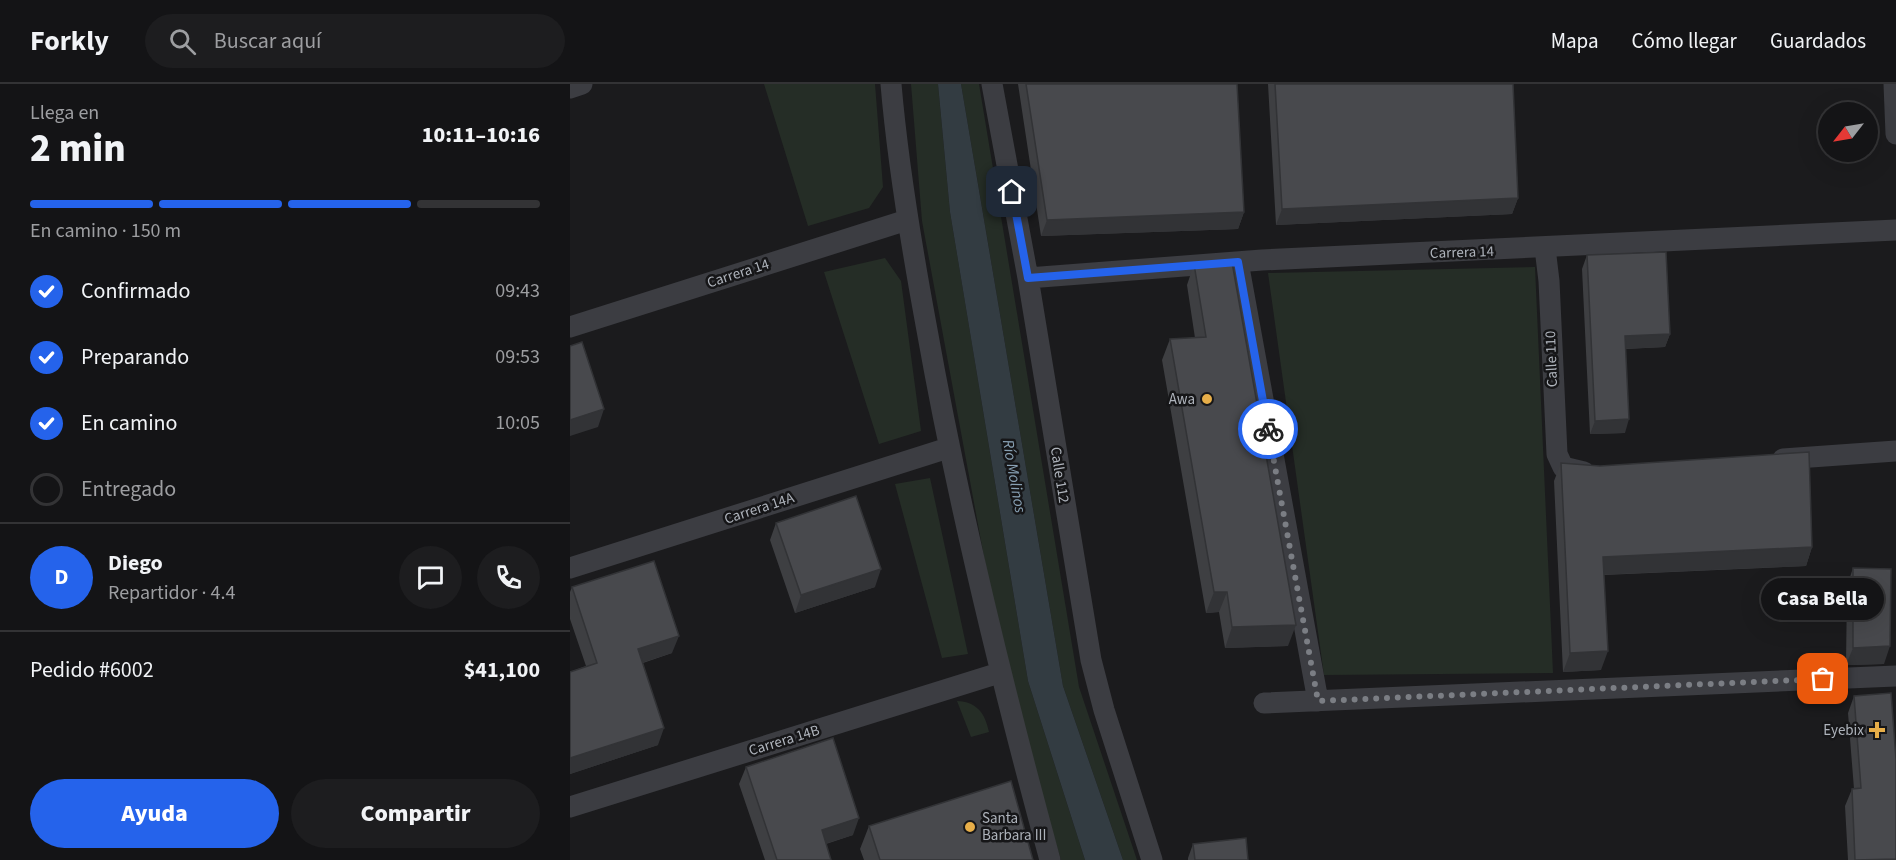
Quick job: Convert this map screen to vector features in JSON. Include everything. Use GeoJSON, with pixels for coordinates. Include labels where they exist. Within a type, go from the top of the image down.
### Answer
{"type":"FeatureCollection","features":[{"type":"Feature","properties":{"kind":"street"},"geometry":{"type":"LineString","coordinates":[[570,88],[582,84]]}},
{"type":"Feature","properties":{"kind":"street"},"geometry":{"type":"LineString","coordinates":[[891,84],[907,220],[948,448],[999,673],[1050,860]]}},
{"type":"Feature","properties":{"kind":"street","name":"Calle 112"},"geometry":{"type":"LineString","coordinates":[[992,84],[1028,278],[1091,660],[1104,710],[1152,860]]}},
{"type":"Feature","properties":{"kind":"street"},"geometry":{"type":"LineString","coordinates":[[1894,84],[1896,134]]}},
{"type":"Feature","properties":{"kind":"street","name":"Carrera 14"},"geometry":{"type":"LineString","coordinates":[[570,327],[907,220]]}},
{"type":"Feature","properties":{"kind":"street","name":"Carrera 14"},"geometry":{"type":"LineString","coordinates":[[1028,278],[1238,262],[1896,230]]}},
{"type":"Feature","properties":{"kind":"street","name":"Calle 110"},"geometry":{"type":"LineString","coordinates":[[1545,248],[1549,282],[1554,437],[1557,454],[1563,468],[1577,472],[1604,471]]}},
{"type":"Feature","properties":{"kind":"street"},"geometry":{"type":"LineString","coordinates":[[1238,262],[1318,701]]}},
{"type":"Feature","properties":{"kind":"street","name":"Carrera 14A"},"geometry":{"type":"LineString","coordinates":[[570,568],[948,448]]}},
{"type":"Feature","properties":{"kind":"street"},"geometry":{"type":"LineString","coordinates":[[1757,460],[1896,452]]}},
{"type":"Feature","properties":{"kind":"street","name":"Carrera 14B"},"geometry":{"type":"LineString","coordinates":[[570,807],[999,673]]}},
{"type":"Feature","properties":{"kind":"street"},"geometry":{"type":"LineString","coordinates":[[1264,703],[1896,676]]}},
{"type":"Feature","properties":{"kind":"shaded area"},"geometry":{"type":"Polygon","coordinates":[[[764,84],[875,84],[883,187],[869,208],[808,226],[764,84]]]}},
{"type":"Feature","properties":{"kind":"shaded area"},"geometry":{"type":"Polygon","coordinates":[[[911,84],[938,84],[950,212],[1028,681],[1085,860],[1061,860],[1008,687],[922,221],[911,84]]]}},
{"type":"Feature","properties":{"kind":"shaded area"},"geometry":{"type":"Polygon","coordinates":[[[961,84],[979,84],[1079,687],[1137,860],[1123,860],[1063,686],[961,84]]]}},
{"type":"Feature","properties":{"kind":"shaded area"},"geometry":{"type":"Polygon","coordinates":[[[885,258],[901,281],[921,431],[879,444],[824,272],[885,258]]]}},
{"type":"Feature","properties":{"kind":"shaded area"},"geometry":{"type":"Polygon","coordinates":[[[1535,267],[1553,673],[1324,675],[1268,273],[1535,267]]]}},
{"type":"Feature","properties":{"kind":"shaded area"},"geometry":{"type":"Polygon","coordinates":[[[930,478],[968,654],[942,658],[895,484],[930,478]]]}},
{"type":"Feature","properties":{"kind":"shaded area"},"geometry":{"type":"Polygon","coordinates":[[[957,701],[975,706],[985,719],[989,732],[971,737],[957,701]]]}},
{"type":"Feature","properties":{"kind":"water","name":"Río Molinos"},"geometry":{"type":"Polygon","coordinates":[[[938,84],[961,84],[1063,686],[1123,860],[1085,860],[1028,681],[950,212],[938,84]]]}},
{"type":"Feature","properties":{"kind":"building"},"geometry":{"type":"Polygon","coordinates":[[[1026,84],[1237,84],[1244,212],[1047,220],[1026,84]]]}},
{"type":"Feature","properties":{"kind":"building"},"geometry":{"type":"Polygon","coordinates":[[[1275,84],[1513,84],[1518,198],[1282,209],[1275,84]]]}},
{"type":"Feature","properties":{"kind":"building"},"geometry":{"type":"Polygon","coordinates":[[[1666,252],[1670,334],[1625,336],[1629,419],[1595,421],[1587,255],[1666,252]]]}},
{"type":"Feature","properties":{"kind":"building"},"geometry":{"type":"Polygon","coordinates":[[[1232,262],[1296,625],[1232,627],[1227,592],[1214,592],[1170,339],[1206,337],[1194,264],[1232,262]]]}},
{"type":"Feature","properties":{"kind":"building"},"geometry":{"type":"Polygon","coordinates":[[[582,342],[604,409],[570,420],[570,346],[582,342]]]}},
{"type":"Feature","properties":{"kind":"building"},"geometry":{"type":"Polygon","coordinates":[[[1809,452],[1812,547],[1603,557],[1608,651],[1570,653],[1561,463],[1600,466],[1809,452]]]}},
{"type":"Feature","properties":{"kind":"building"},"geometry":{"type":"Polygon","coordinates":[[[856,496],[881,569],[801,595],[776,523],[856,496]]]}},
{"type":"Feature","properties":{"kind":"building"},"geometry":{"type":"Polygon","coordinates":[[[654,561],[679,636],[638,649],[664,728],[570,758],[570,672],[597,663],[572,587],[654,561]]]}},
{"type":"Feature","properties":{"kind":"building"},"geometry":{"type":"Polygon","coordinates":[[[1853,568],[1891,569],[1890,646],[1853,648],[1853,568]]]}},
{"type":"Feature","properties":{"kind":"building"},"geometry":{"type":"Polygon","coordinates":[[[1891,693],[1896,759],[1896,859],[1855,860],[1852,789],[1861,788],[1854,696],[1891,693]]]}},
{"type":"Feature","properties":{"kind":"building"},"geometry":{"type":"Polygon","coordinates":[[[833,738],[859,818],[822,830],[831,860],[777,860],[746,767],[833,738]]]}},
{"type":"Feature","properties":{"kind":"building"},"geometry":{"type":"Polygon","coordinates":[[[1011,781],[1033,860],[880,860],[869,826],[1011,781]]]}},
{"type":"Feature","properties":{"kind":"building"},"geometry":{"type":"Polygon","coordinates":[[[1246,838],[1248,860],[1195,860],[1193,844],[1246,838]]]}},
{"type":"Feature","properties":{"kind":"way so far"},"geometry":{"type":"LineString","coordinates":[[1268,429],[1318,701],[1823,679]]}},
{"type":"Feature","properties":{"kind":"place","name":"Awa"},"geometry":{"type":"Point","coordinates":[1207,399]}},
{"type":"Feature","properties":{"kind":"place","name":"Casa Bella"},"geometry":{"type":"Point","coordinates":[1823,679]}},
{"type":"Feature","properties":{"kind":"place","name":"Eyebix"},"geometry":{"type":"Point","coordinates":[1877,730]}},
{"type":"Feature","properties":{"kind":"place","name":"Santa Barbara III"},"geometry":{"type":"Point","coordinates":[970,827]}},
{"type":"Feature","properties":{"kind":"route"},"geometry":{"type":"LineString","coordinates":[[1012,192],[1028,278],[1238,262],[1268,429]]}}]}
